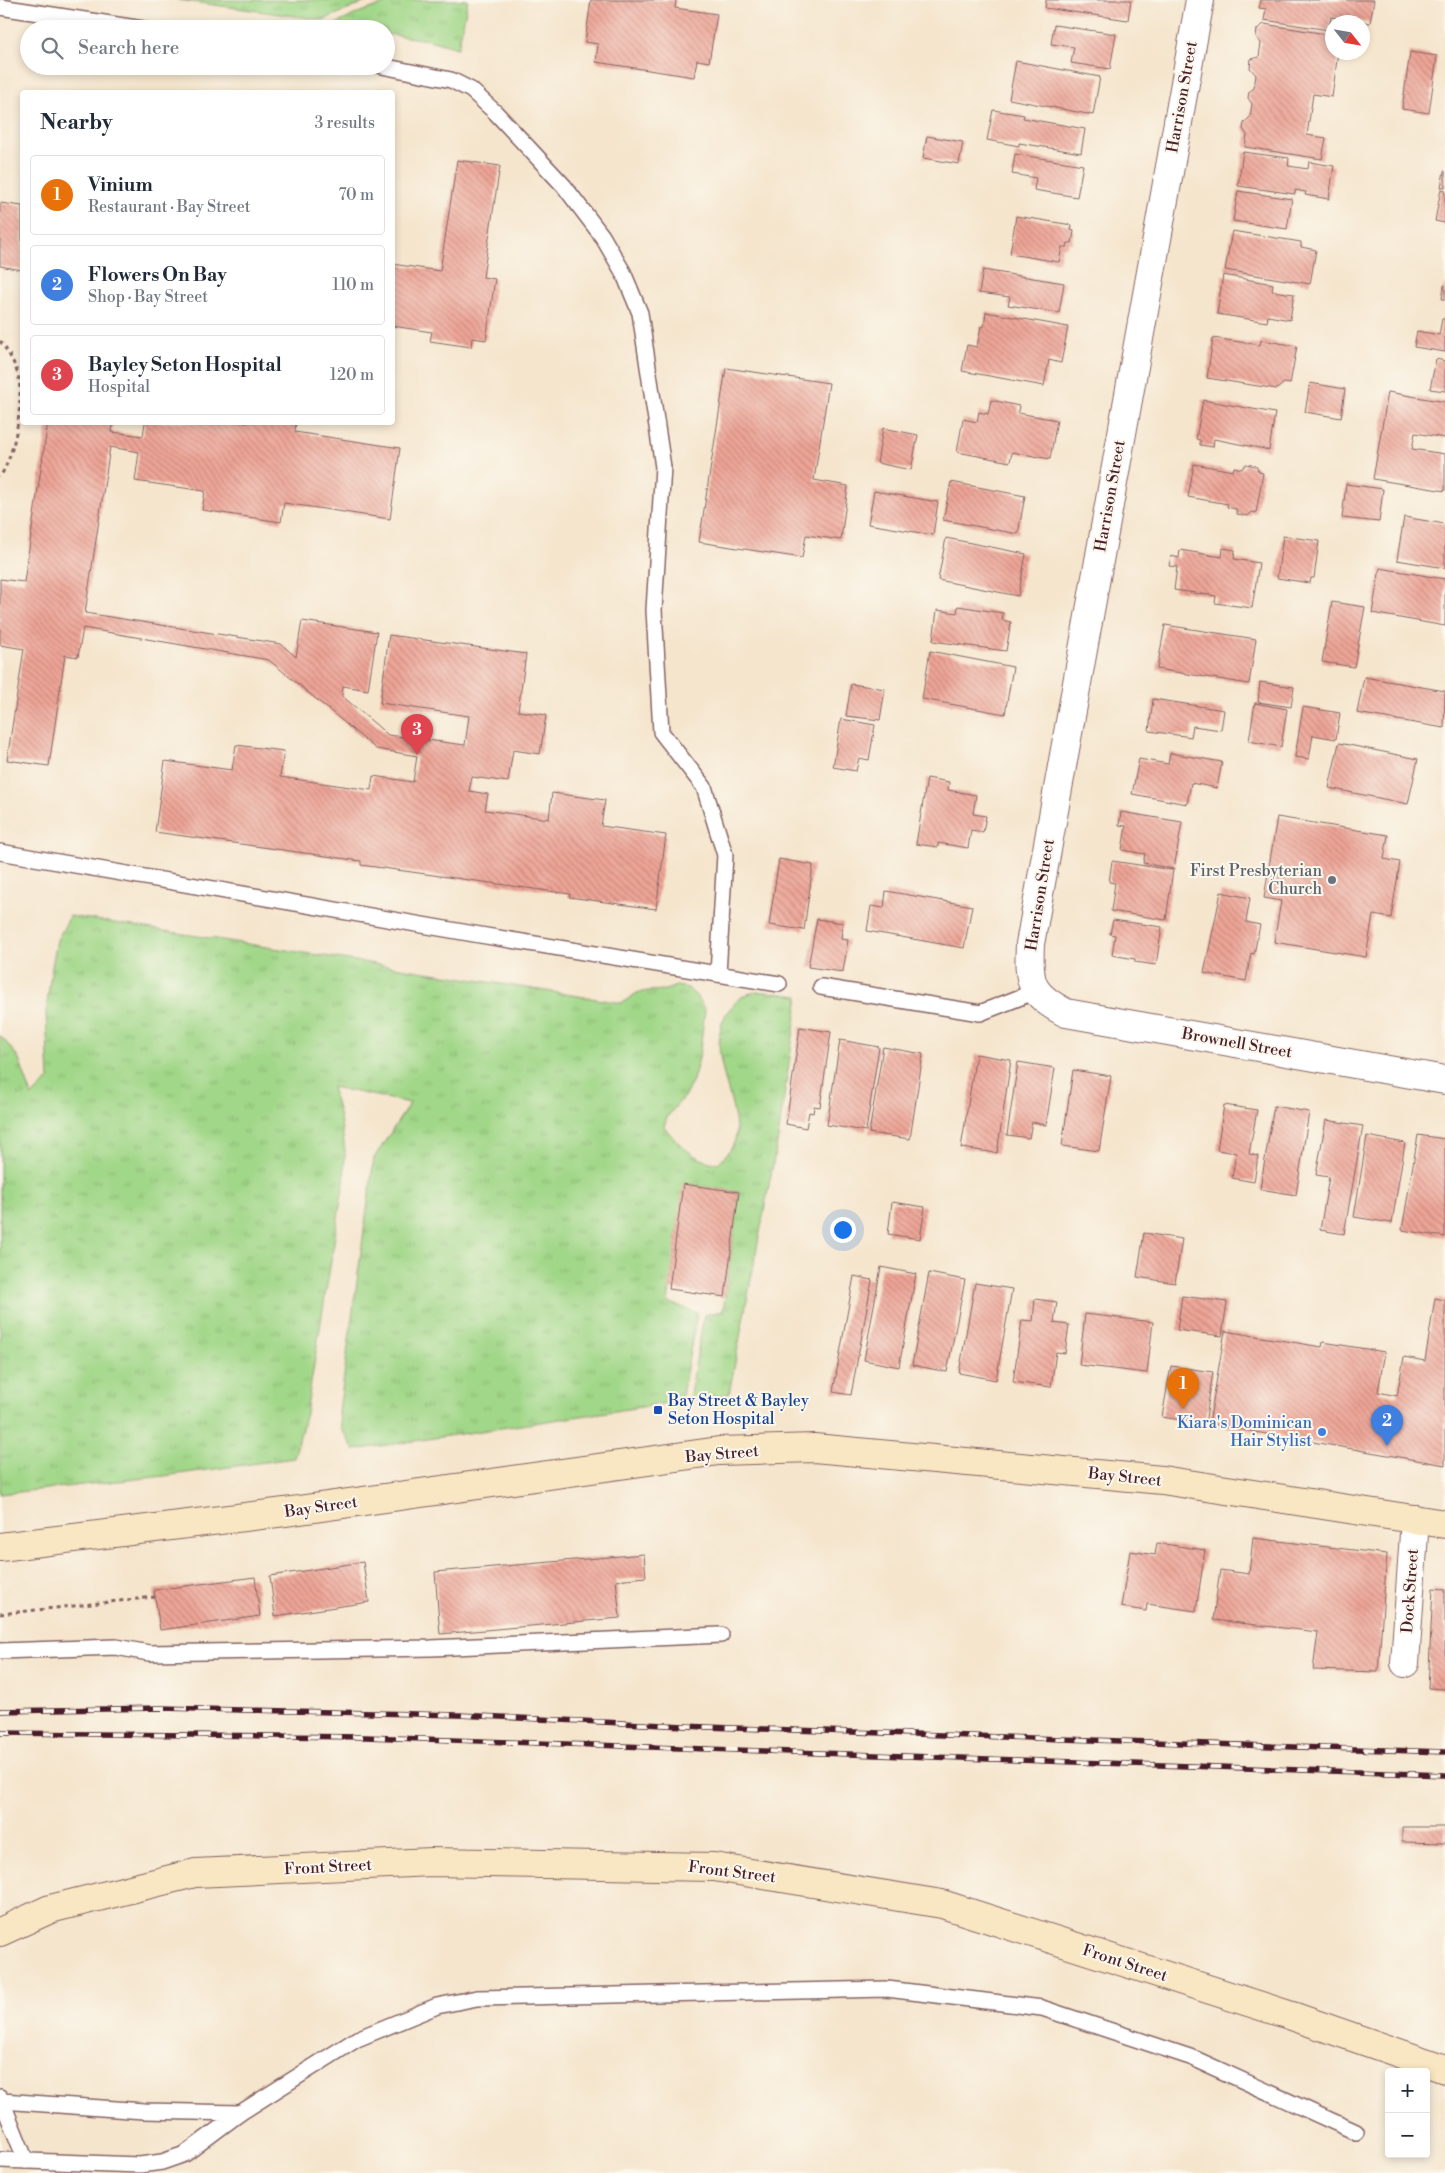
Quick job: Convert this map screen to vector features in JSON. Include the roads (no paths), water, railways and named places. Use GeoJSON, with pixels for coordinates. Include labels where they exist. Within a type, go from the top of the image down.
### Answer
{"type":"FeatureCollection","features":[{"type":"Feature","properties":{"kind":"street","name":"Harrison Street"},"geometry":{"type":"LineString","coordinates":[[1036,991],[1029,971],[1030,944],[1200,0]]}},
{"type":"Feature","properties":{"kind":"street","name":"Brownell Street"},"geometry":{"type":"LineString","coordinates":[[1036,991],[1048,1004],[1066,1013],[1445,1080]]}},
{"type":"Feature","properties":{"kind":"street","name":"Bay Street"},"geometry":{"type":"LineString","coordinates":[[0,1547],[285,1512],[719,1452],[814,1448],[1162,1480],[1445,1524]]}},
{"type":"Feature","properties":{"kind":"street","name":"Dock Street"},"geometry":{"type":"LineString","coordinates":[[1405,1663],[1415,1519]]}},
{"type":"Feature","properties":{"kind":"street","name":"Front Street"},"geometry":{"type":"LineString","coordinates":[[0,1932],[50,1909],[196,1873],[432,1862],[714,1866],[942,1904],[1292,2016],[1445,2069]]}},
{"type":"Feature","properties":{"kind":"lane"},"geometry":{"type":"LineString","coordinates":[[0,6],[87,20]]}},
{"type":"Feature","properties":{"kind":"lane"},"geometry":{"type":"LineString","coordinates":[[395,69],[450,80],[471,90],[496,113],[564,186],[602,236],[623,272],[640,313],[663,467],[654,610],[661,732],[704,787],[725,855],[718,974]]}},
{"type":"Feature","properties":{"kind":"lane"},"geometry":{"type":"LineString","coordinates":[[0,852],[470,934],[779,984]]}},
{"type":"Feature","properties":{"kind":"lane"},"geometry":{"type":"LineString","coordinates":[[821,987],[980,1013],[1036,991]]}},
{"type":"Feature","properties":{"kind":"lane"},"geometry":{"type":"LineString","coordinates":[[0,1651],[116,1647],[150,1653],[431,1648],[721,1634]]}},
{"type":"Feature","properties":{"kind":"lane"},"geometry":{"type":"LineString","coordinates":[[0,2160],[140,2165],[162,2162],[185,2154],[240,2113],[357,2040],[437,2006],[477,1998],[887,1989],[1042,2008],[1193,2058],[1356,2132]]}},
{"type":"Feature","properties":{"kind":"lane"},"geometry":{"type":"LineString","coordinates":[[26,2161],[1,2099],[144,2111],[240,2113]]}},
{"type":"Feature","properties":{"kind":"railway"},"geometry":{"type":"LineString","coordinates":[[0,1711],[160,1708],[458,1715],[706,1727],[1445,1752]]}},
{"type":"Feature","properties":{"kind":"railway"},"geometry":{"type":"LineString","coordinates":[[0,1733],[365,1737],[1445,1775]]}},
{"type":"Feature","properties":{"kind":"place","name":"Bayley Seton Hospital"},"geometry":{"type":"Point","coordinates":[417,755]}},
{"type":"Feature","properties":{"kind":"place","name":"First Presbyterian Church"},"geometry":{"type":"Point","coordinates":[1332,880]}},
{"type":"Feature","properties":{"kind":"place","name":"Vinium"},"geometry":{"type":"Point","coordinates":[1183,1409]}},
{"type":"Feature","properties":{"kind":"place","name":"Bay Street & Bayley Seton Hospital"},"geometry":{"type":"Point","coordinates":[658,1410]}},
{"type":"Feature","properties":{"kind":"place","name":"Kiara's Dominican Hair Stylist"},"geometry":{"type":"Point","coordinates":[1322,1432]}},
{"type":"Feature","properties":{"kind":"place","name":"Flowers On Bay"},"geometry":{"type":"Point","coordinates":[1387,1446]}}]}
